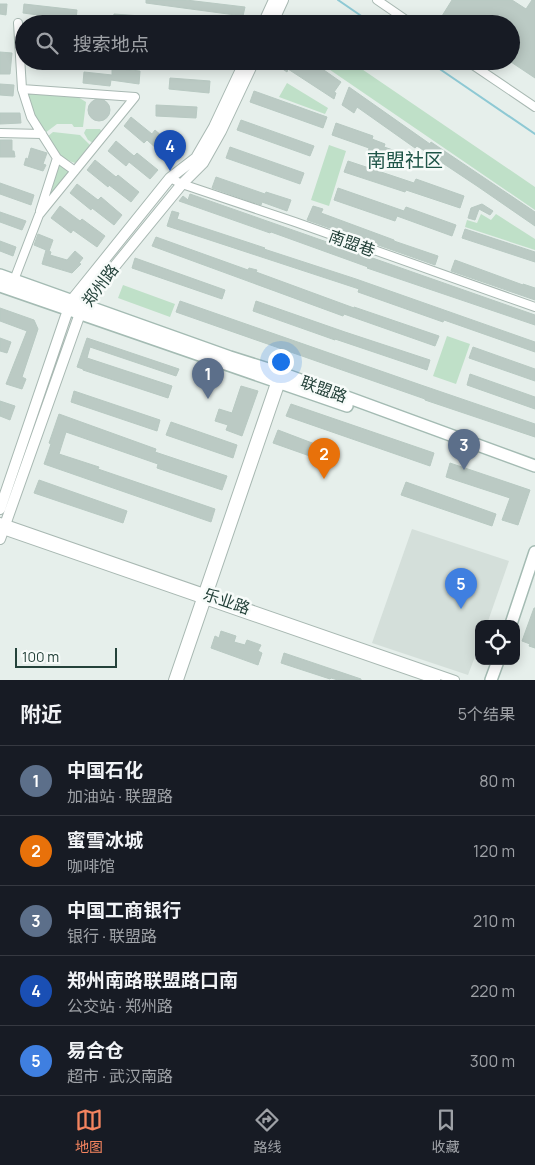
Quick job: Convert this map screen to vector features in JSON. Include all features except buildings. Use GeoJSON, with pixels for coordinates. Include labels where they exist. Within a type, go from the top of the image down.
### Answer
{"type":"FeatureCollection","features":[{"type":"Feature","properties":{"kind":"main road","name":"联盟路"},"geometry":{"type":"LineString","coordinates":[[0,275],[69,305]]}},
{"type":"Feature","properties":{"kind":"main road","name":"联盟路"},"geometry":{"type":"LineString","coordinates":[[0,286],[81,309],[413,422],[535,466]]}},
{"type":"Feature","properties":{"kind":"main road","name":"联盟路"},"geometry":{"type":"LineString","coordinates":[[280,378],[535,473]]}},
{"type":"Feature","properties":{"kind":"main road"},"geometry":{"type":"LineString","coordinates":[[512,620],[535,552]]}},
{"type":"Feature","properties":{"kind":"main road"},"geometry":{"type":"LineString","coordinates":[[518,620],[535,572]]}},
{"type":"Feature","properties":{"kind":"main road"},"geometry":{"type":"LineString","coordinates":[[491,680],[497,665]]}},
{"type":"Feature","properties":{"kind":"main road"},"geometry":{"type":"LineString","coordinates":[[498,680],[503,665]]}},
{"type":"Feature","properties":{"kind":"street"},"geometry":{"type":"LineString","coordinates":[[266,15],[274,0]]}},
{"type":"Feature","properties":{"kind":"street"},"geometry":{"type":"LineString","coordinates":[[276,15],[283,0]]}},
{"type":"Feature","properties":{"kind":"street"},"geometry":{"type":"LineString","coordinates":[[377,0],[399,15]]}},
{"type":"Feature","properties":{"kind":"street"},"geometry":{"type":"LineString","coordinates":[[21,70],[22,89],[31,118],[58,158],[75,171]]}},
{"type":"Feature","properties":{"kind":"street","name":"郑州路"},"geometry":{"type":"LineString","coordinates":[[0,509],[69,305],[170,178],[196,158],[214,127],[241,70]]}},
{"type":"Feature","properties":{"kind":"street","name":"郑州路"},"geometry":{"type":"LineString","coordinates":[[2,529],[81,309],[182,184],[203,163],[221,131],[250,70]]}},
{"type":"Feature","properties":{"kind":"street"},"geometry":{"type":"LineString","coordinates":[[480,70],[535,107]]}},
{"type":"Feature","properties":{"kind":"street"},"geometry":{"type":"LineString","coordinates":[[22,89],[135,97],[39,215]]}},
{"type":"Feature","properties":{"kind":"street"},"geometry":{"type":"LineString","coordinates":[[0,133],[42,134]]}},
{"type":"Feature","properties":{"kind":"street"},"geometry":{"type":"LineString","coordinates":[[14,280],[58,158]]}},
{"type":"Feature","properties":{"kind":"street","name":"南盟巷"},"geometry":{"type":"LineString","coordinates":[[170,178],[182,184],[296,222],[535,307]]}},
{"type":"Feature","properties":{"kind":"street"},"geometry":{"type":"LineString","coordinates":[[179,680],[205,597],[280,378]]}},
{"type":"Feature","properties":{"kind":"street","name":"乐业路"},"geometry":{"type":"LineString","coordinates":[[2,529],[455,680]]}},
{"type":"Feature","properties":{"kind":"street"},"geometry":{"type":"LineString","coordinates":[[173,680],[205,597]]}},
{"type":"Feature","properties":{"kind":"street","name":"乐业路"},"geometry":{"type":"LineString","coordinates":[[205,597],[436,680]]}},
{"type":"Feature","properties":{"kind":"shaded area"},"geometry":{"type":"Polygon","coordinates":[[[412,529],[509,561],[488,620],[475,620],[475,657],[468,675],[372,643],[412,529]]]}},
{"type":"Feature","properties":{"kind":"green space"},"geometry":{"type":"Polygon","coordinates":[[[330,70],[363,70],[535,187],[535,210],[330,70]]]}},
{"type":"Feature","properties":{"kind":"green space"},"geometry":{"type":"Polygon","coordinates":[[[287,83],[328,108],[325,114],[279,97],[287,83]]]}},
{"type":"Feature","properties":{"kind":"green space"},"geometry":{"type":"Polygon","coordinates":[[[26,91],[73,94],[86,102],[83,127],[74,127],[72,124],[57,124],[45,133],[34,116],[26,91]]]}},
{"type":"Feature","properties":{"kind":"green space"},"geometry":{"type":"Polygon","coordinates":[[[86,129],[100,129],[102,132],[93,143],[88,140],[84,133],[86,129]]]}},
{"type":"Feature","properties":{"kind":"green space"},"geometry":{"type":"Polygon","coordinates":[[[53,132],[80,135],[90,145],[75,163],[65,159],[56,150],[47,137],[53,132]]]}},
{"type":"Feature","properties":{"kind":"green space"},"geometry":{"type":"Polygon","coordinates":[[[329,145],[346,151],[329,206],[311,200],[329,145]]]}},
{"type":"Feature","properties":{"kind":"green space"},"geometry":{"type":"Polygon","coordinates":[[[59,164],[69,172],[50,196],[59,164]]]}},
{"type":"Feature","properties":{"kind":"green space"},"geometry":{"type":"Polygon","coordinates":[[[481,214],[491,220],[496,214],[535,239],[535,250],[465,227],[467,220],[477,223],[481,214]]]}},
{"type":"Feature","properties":{"kind":"green space"},"geometry":{"type":"Polygon","coordinates":[[[123,285],[175,304],[170,317],[118,298],[123,285]]]}},
{"type":"Feature","properties":{"kind":"green space"},"geometry":{"type":"Polygon","coordinates":[[[447,336],[470,344],[456,384],[433,376],[447,336]]]}},
{"type":"Feature","properties":{"kind":"waterway"},"geometry":{"type":"LineString","coordinates":[[338,0],[360,15]]}},
{"type":"Feature","properties":{"kind":"waterway"},"geometry":{"type":"LineString","coordinates":[[441,70],[535,134]]}},
{"type":"Feature","properties":{"kind":"place","name":"郑州南路联盟路口南"},"geometry":{"type":"Point","coordinates":[170,171]}},
{"type":"Feature","properties":{"kind":"place","name":"中国石化"},"geometry":{"type":"Point","coordinates":[208,399]}},
{"type":"Feature","properties":{"kind":"place","name":"中国工商银行"},"geometry":{"type":"Point","coordinates":[464,470]}},
{"type":"Feature","properties":{"kind":"place","name":"蜜雪冰城"},"geometry":{"type":"Point","coordinates":[324,479]}},
{"type":"Feature","properties":{"kind":"place","name":"易合仓"},"geometry":{"type":"Point","coordinates":[461,609]}},
{"type":"Feature","properties":{"kind":"district","name":"南盟社区"},"geometry":{"type":"Point","coordinates":[405,160]}}]}
